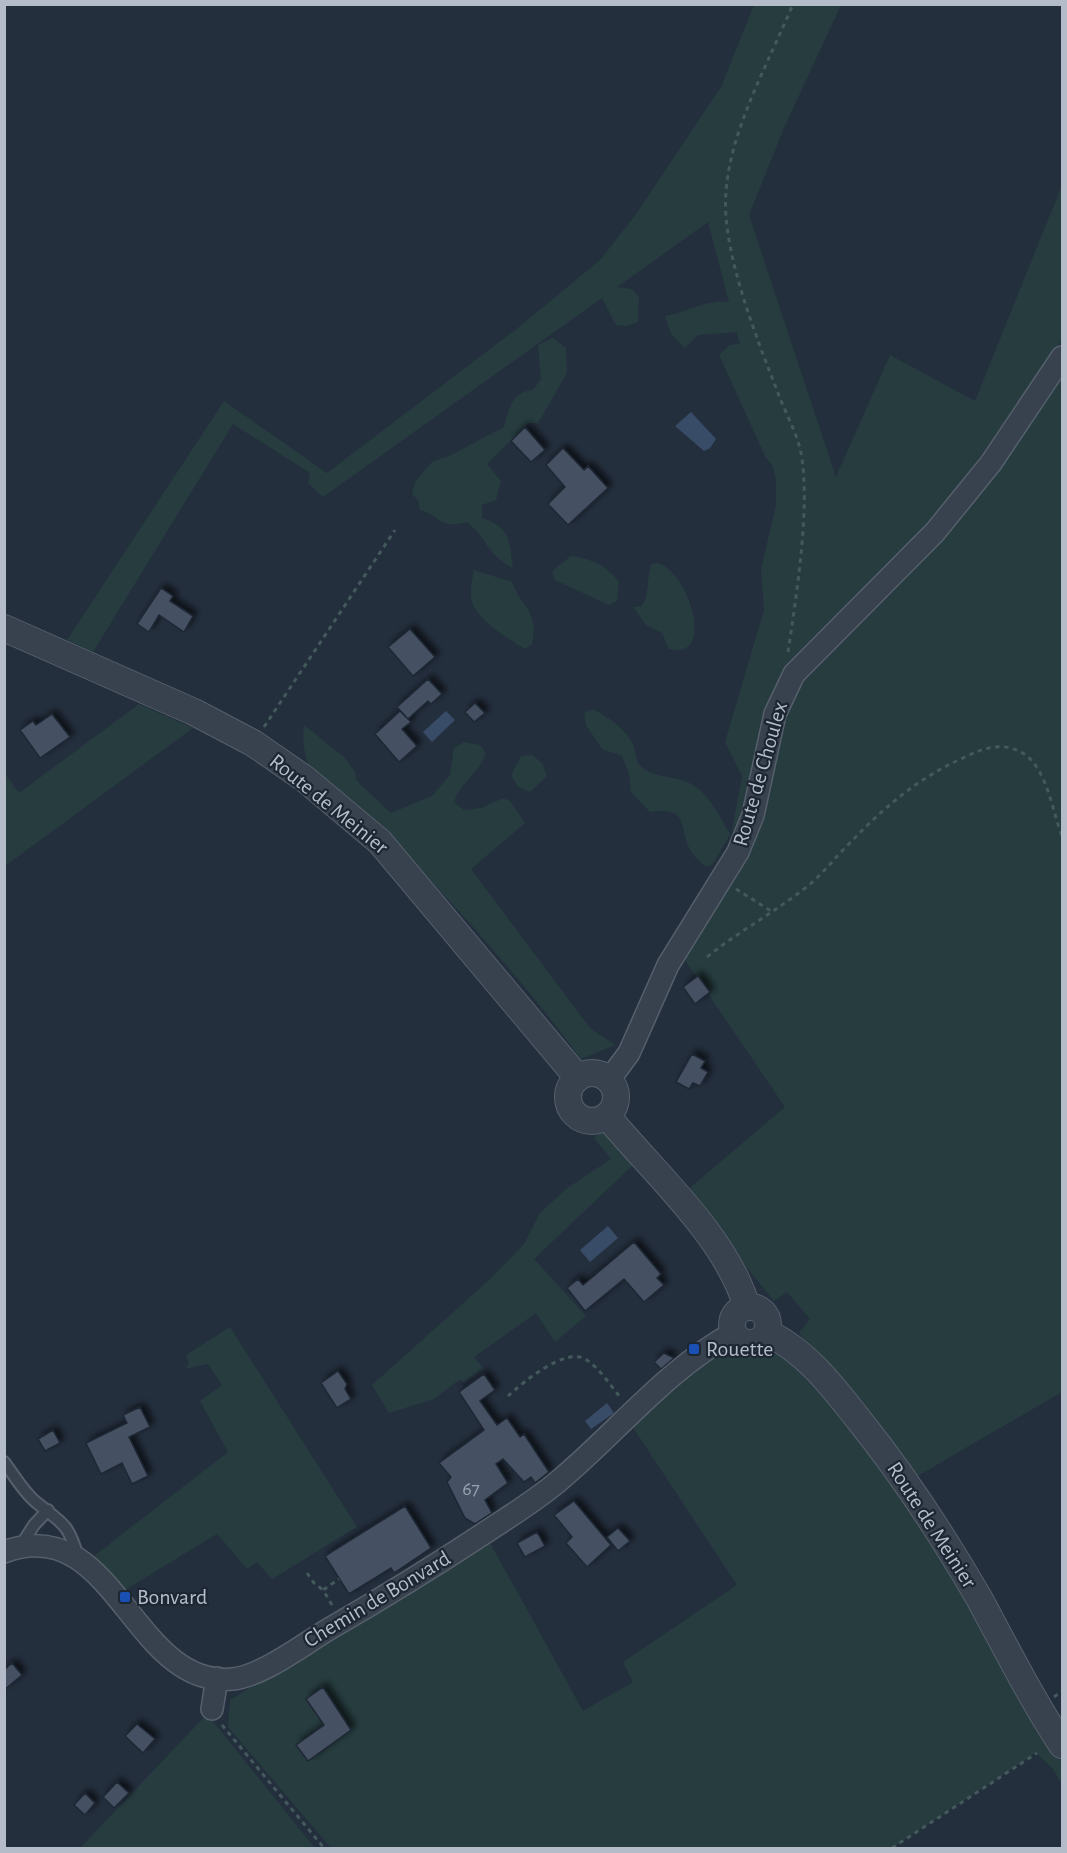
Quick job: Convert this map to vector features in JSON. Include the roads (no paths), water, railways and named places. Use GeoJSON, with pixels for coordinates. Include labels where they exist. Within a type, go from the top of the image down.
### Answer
{"type":"FeatureCollection","features":[{"type":"Feature","properties":{"kind":"street","name":"Route de Choulex"},"geometry":{"type":"LineString","coordinates":[[609,1080],[629,1053],[668,965],[722,881],[746,835],[775,714],[794,674],[901,569],[935,532],[991,463],[1062,357]]}},
{"type":"Feature","properties":{"kind":"street","name":"Route de Meinier"},"geometry":{"type":"LineString","coordinates":[[4,628],[194,712],[253,743],[305,778],[380,842],[411,876],[578,1078]]}},
{"type":"Feature","properties":{"kind":"street"},"geometry":{"type":"LineString","coordinates":[[594,1073],[609,1080],[616,1095],[612,1110],[607,1116],[591,1122],[583,1120],[570,1109],[568,1092],[578,1078],[594,1073]]}},
{"type":"Feature","properties":{"kind":"street"},"geometry":{"type":"LineString","coordinates":[[607,1116],[720,1250],[737,1276],[747,1307]]}},
{"type":"Feature","properties":{"kind":"street"},"geometry":{"type":"LineString","coordinates":[[747,1307],[762,1311],[769,1325],[768,1333],[762,1340],[746,1343],[738,1340],[733,1333],[733,1320],[741,1309],[747,1307]]}},
{"type":"Feature","properties":{"kind":"street","name":"Chemin de Bonvard"},"geometry":{"type":"LineString","coordinates":[[12,1549],[38,1545],[57,1548],[78,1558],[173,1659],[201,1674],[217,1678],[244,1677],[343,1621],[534,1501],[701,1353],[733,1333]]}},
{"type":"Feature","properties":{"kind":"street","name":"Route de Meinier"},"geometry":{"type":"LineString","coordinates":[[768,1333],[790,1344],[810,1361],[907,1483],[945,1541],[1038,1708],[1062,1745]]}},
{"type":"Feature","properties":{"kind":"street"},"geometry":{"type":"LineString","coordinates":[[212,1710],[217,1678]]}},
{"type":"Feature","properties":{"kind":"lane"},"geometry":{"type":"LineString","coordinates":[[4,1462],[36,1502],[58,1517],[72,1535],[78,1558]]}},
{"type":"Feature","properties":{"kind":"lane"},"geometry":{"type":"LineString","coordinates":[[12,1549],[48,1510]]}},
{"type":"Feature","properties":{"kind":"water"},"geometry":{"type":"Polygon","coordinates":[[[691,412],[716,439],[710,448],[704,451],[675,426],[691,412]]]}},
{"type":"Feature","properties":{"kind":"water"},"geometry":{"type":"Polygon","coordinates":[[[446,711],[455,720],[432,742],[423,732],[446,711]]]}},
{"type":"Feature","properties":{"kind":"water"},"geometry":{"type":"Polygon","coordinates":[[[608,1226],[618,1238],[590,1262],[580,1250],[608,1226]]]}},
{"type":"Feature","properties":{"kind":"water"},"geometry":{"type":"Polygon","coordinates":[[[607,1403],[614,1413],[591,1429],[585,1421],[607,1403]]]}},
{"type":"Feature","properties":{"kind":"place","name":"Rouette"},"geometry":{"type":"Point","coordinates":[694,1349]}},
{"type":"Feature","properties":{"kind":"place","name":"Bonvard"},"geometry":{"type":"Point","coordinates":[125,1597]}}]}
